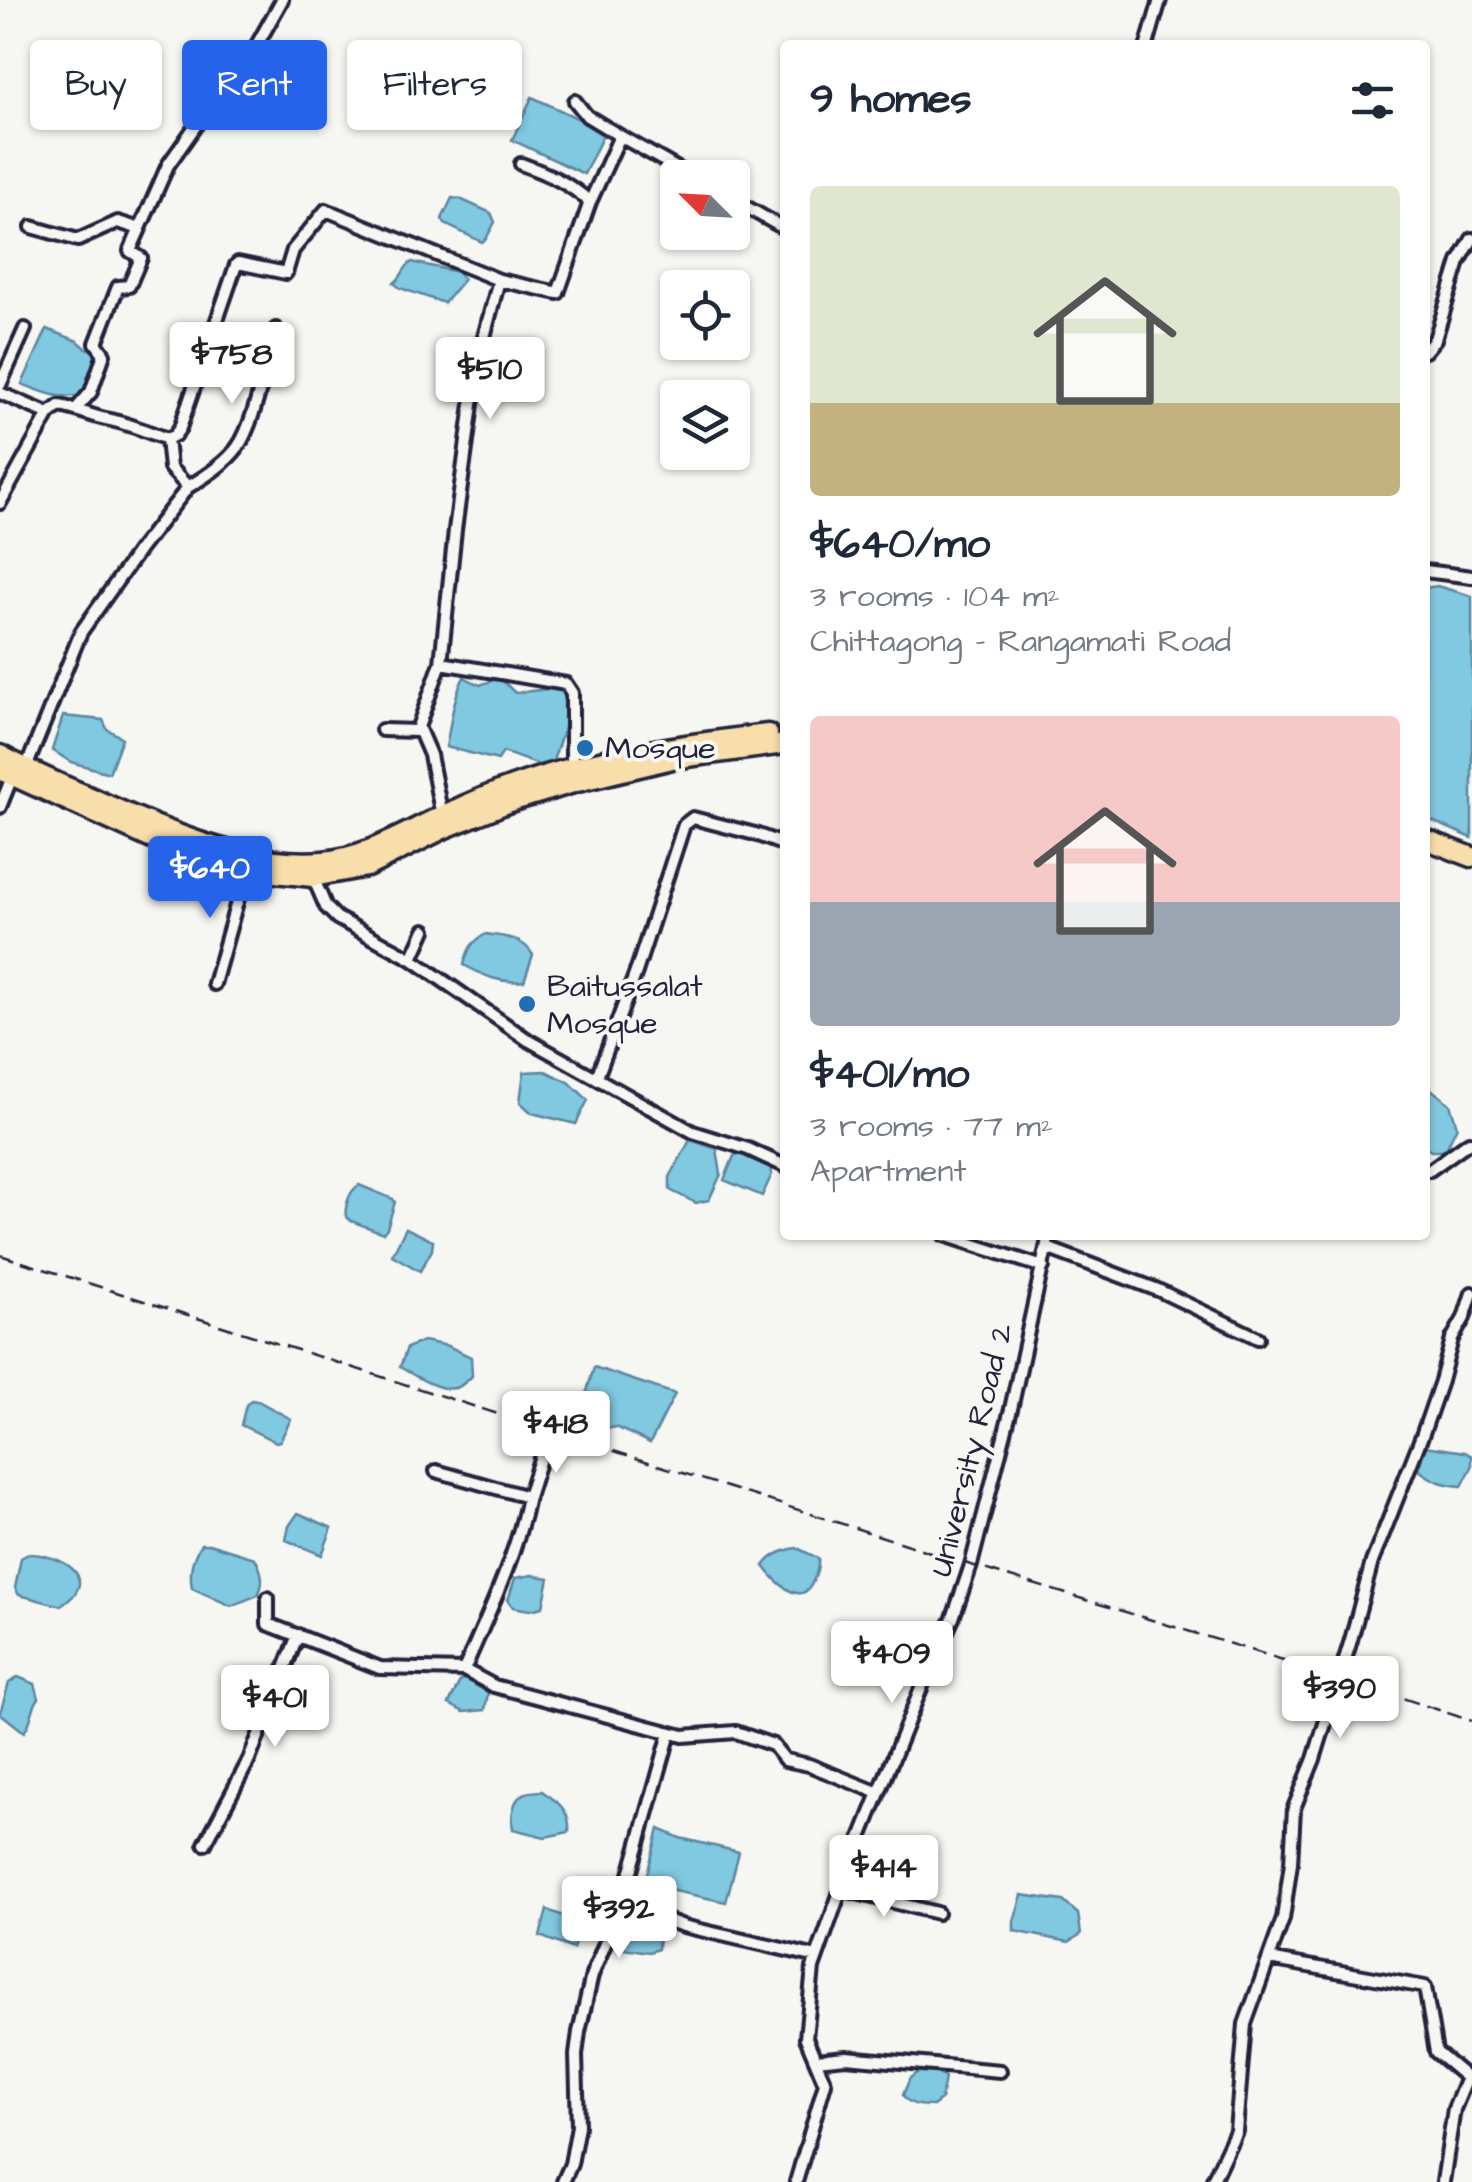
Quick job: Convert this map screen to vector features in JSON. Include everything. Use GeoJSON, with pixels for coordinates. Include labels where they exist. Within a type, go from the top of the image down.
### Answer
{"type":"FeatureCollection","features":[{"type":"Feature","properties":{"kind":"highway"},"geometry":{"type":"LineString","coordinates":[[13,772],[250,856],[321,862],[350,857],[523,782],[683,744],[780,733]]}},
{"type":"Feature","properties":{"kind":"highway"},"geometry":{"type":"LineString","coordinates":[[0,755],[13,772],[152,839],[246,870],[312,877],[367,866],[493,808],[577,782],[672,759],[780,745]]}},
{"type":"Feature","properties":{"kind":"highway"},"geometry":{"type":"LineString","coordinates":[[1430,842],[1472,857]]}},
{"type":"Feature","properties":{"kind":"highway"},"geometry":{"type":"LineString","coordinates":[[1430,852],[1472,866]]}},
{"type":"Feature","properties":{"kind":"street"},"geometry":{"type":"LineString","coordinates":[[77,408],[91,392],[104,354],[96,344],[118,287],[130,286],[141,258],[130,250],[168,164],[249,59],[282,0]]}},
{"type":"Feature","properties":{"kind":"street"},"geometry":{"type":"LineString","coordinates":[[1148,40],[1160,0]]}},
{"type":"Feature","properties":{"kind":"street"},"geometry":{"type":"LineString","coordinates":[[574,101],[587,116],[662,160]]}},
{"type":"Feature","properties":{"kind":"street"},"geometry":{"type":"LineString","coordinates":[[0,504],[49,414],[60,406],[117,420],[167,439],[175,435],[236,265],[286,273],[293,250],[326,210],[499,280],[558,293],[590,202],[620,136]]}},
{"type":"Feature","properties":{"kind":"street"},"geometry":{"type":"LineString","coordinates":[[521,164],[574,187],[590,202]]}},
{"type":"Feature","properties":{"kind":"street"},"geometry":{"type":"LineString","coordinates":[[750,210],[780,226]]}},
{"type":"Feature","properties":{"kind":"street"},"geometry":{"type":"LineString","coordinates":[[32,228],[78,240],[118,222],[140,229]]}},
{"type":"Feature","properties":{"kind":"street"},"geometry":{"type":"LineString","coordinates":[[1430,344],[1459,262],[1472,238]]}},
{"type":"Feature","properties":{"kind":"street"},"geometry":{"type":"LineString","coordinates":[[442,816],[430,755],[418,723],[442,663],[478,360],[499,280]]}},
{"type":"Feature","properties":{"kind":"street"},"geometry":{"type":"LineString","coordinates":[[0,385],[25,329]]}},
{"type":"Feature","properties":{"kind":"street"},"geometry":{"type":"LineString","coordinates":[[0,807],[81,632],[188,487],[239,446],[276,330]]}},
{"type":"Feature","properties":{"kind":"street"},"geometry":{"type":"LineString","coordinates":[[0,394],[49,414]]}},
{"type":"Feature","properties":{"kind":"street"},"geometry":{"type":"LineString","coordinates":[[167,439],[170,468],[188,487]]}},
{"type":"Feature","properties":{"kind":"street"},"geometry":{"type":"LineString","coordinates":[[1430,572],[1472,577]]}},
{"type":"Feature","properties":{"kind":"street"},"geometry":{"type":"LineString","coordinates":[[442,663],[568,685],[572,693],[572,770]]}},
{"type":"Feature","properties":{"kind":"street"},"geometry":{"type":"LineString","coordinates":[[382,730],[418,731]]}},
{"type":"Feature","properties":{"kind":"street"},"geometry":{"type":"LineString","coordinates":[[597,1077],[684,824],[693,818],[780,843]]}},
{"type":"Feature","properties":{"kind":"street"},"geometry":{"type":"LineString","coordinates":[[214,984],[246,870]]}},
{"type":"Feature","properties":{"kind":"street"},"geometry":{"type":"LineString","coordinates":[[312,877],[326,907],[337,918],[412,959],[528,1040],[693,1132],[780,1164]]}},
{"type":"Feature","properties":{"kind":"street"},"geometry":{"type":"LineString","coordinates":[[412,959],[424,930]]}},
{"type":"Feature","properties":{"kind":"street"},"geometry":{"type":"LineString","coordinates":[[1430,1170],[1472,1143]]}},
{"type":"Feature","properties":{"kind":"street"},"geometry":{"type":"LineString","coordinates":[[959,1240],[1043,1267]]}},
{"type":"Feature","properties":{"kind":"street"},"geometry":{"type":"LineString","coordinates":[[1048,1241],[1258,1338]]}},
{"type":"Feature","properties":{"kind":"street","name":"University Road 2"},"geometry":{"type":"LineString","coordinates":[[796,2182],[826,2083],[806,2038],[812,1968],[971,1565],[1048,1241]]}},
{"type":"Feature","properties":{"kind":"street"},"geometry":{"type":"LineString","coordinates":[[1212,2182],[1236,2131],[1245,2024],[1282,1919],[1294,1808],[1324,1726],[1372,1562],[1472,1293]]}},
{"type":"Feature","properties":{"kind":"street"},"geometry":{"type":"LineString","coordinates":[[464,1670],[524,1521],[545,1444]]}},
{"type":"Feature","properties":{"kind":"street"},"geometry":{"type":"LineString","coordinates":[[436,1471],[528,1497]]}},
{"type":"Feature","properties":{"kind":"street"},"geometry":{"type":"LineString","coordinates":[[268,1598],[268,1624],[380,1668],[464,1670],[494,1686],[683,1736],[736,1732],[772,1746],[784,1760],[809,1765],[878,1793]]}},
{"type":"Feature","properties":{"kind":"street"},"geometry":{"type":"LineString","coordinates":[[205,1844],[249,1760],[298,1635]]}},
{"type":"Feature","properties":{"kind":"street"},"geometry":{"type":"LineString","coordinates":[[563,2182],[571,2164],[578,2126],[576,2055],[592,1975],[622,1903],[670,1733]]}},
{"type":"Feature","properties":{"kind":"street"},"geometry":{"type":"LineString","coordinates":[[841,1889],[937,1913]]}},
{"type":"Feature","properties":{"kind":"street"},"geometry":{"type":"LineString","coordinates":[[622,1903],[684,1926],[817,1957]]}},
{"type":"Feature","properties":{"kind":"street"},"geometry":{"type":"LineString","coordinates":[[1269,1959],[1425,1987],[1436,2052],[1467,2078],[1454,2109],[1443,2182]]}},
{"type":"Feature","properties":{"kind":"street"},"geometry":{"type":"LineString","coordinates":[[816,2060],[846,2058],[1000,2071]]}},
{"type":"Feature","properties":{"kind":"water"},"geometry":{"type":"Polygon","coordinates":[[[532,97],[605,131],[584,174],[512,140],[517,130],[522,130],[522,118],[532,97]]]}},
{"type":"Feature","properties":{"kind":"water"},"geometry":{"type":"Polygon","coordinates":[[[452,198],[491,213],[495,222],[486,239],[482,242],[445,224],[442,219],[452,198]]]}},
{"type":"Feature","properties":{"kind":"water"},"geometry":{"type":"Polygon","coordinates":[[[412,262],[457,272],[464,279],[444,303],[394,283],[412,262]]]}},
{"type":"Feature","properties":{"kind":"water"},"geometry":{"type":"Polygon","coordinates":[[[47,329],[98,353],[100,361],[86,394],[61,396],[22,384],[47,329]]]}},
{"type":"Feature","properties":{"kind":"water"},"geometry":{"type":"Polygon","coordinates":[[[1430,587],[1472,596],[1472,838],[1430,820],[1430,587]]]}},
{"type":"Feature","properties":{"kind":"water"},"geometry":{"type":"Polygon","coordinates":[[[464,677],[480,685],[500,678],[515,693],[564,687],[568,716],[553,761],[539,765],[503,752],[498,760],[446,747],[464,677]]]}},
{"type":"Feature","properties":{"kind":"water"},"geometry":{"type":"Polygon","coordinates":[[[63,716],[103,720],[107,729],[122,738],[109,773],[71,762],[52,750],[63,716]]]}},
{"type":"Feature","properties":{"kind":"water"},"geometry":{"type":"Polygon","coordinates":[[[486,934],[513,939],[529,949],[533,955],[524,981],[493,978],[464,965],[471,946],[486,934]]]}},
{"type":"Feature","properties":{"kind":"water"},"geometry":{"type":"Polygon","coordinates":[[[545,1071],[569,1082],[588,1100],[576,1124],[532,1113],[520,1102],[524,1072],[545,1071]]]}},
{"type":"Feature","properties":{"kind":"water"},"geometry":{"type":"Polygon","coordinates":[[[1430,1089],[1450,1104],[1457,1126],[1445,1151],[1431,1151],[1430,1089]]]}},
{"type":"Feature","properties":{"kind":"water"},"geometry":{"type":"Polygon","coordinates":[[[690,1140],[717,1149],[721,1174],[709,1200],[696,1203],[670,1190],[670,1177],[690,1140]]]}},
{"type":"Feature","properties":{"kind":"water"},"geometry":{"type":"Polygon","coordinates":[[[738,1153],[771,1168],[762,1196],[724,1180],[738,1153]]]}},
{"type":"Feature","properties":{"kind":"water"},"geometry":{"type":"Polygon","coordinates":[[[359,1185],[395,1202],[383,1233],[346,1216],[348,1199],[359,1185]]]}},
{"type":"Feature","properties":{"kind":"water"},"geometry":{"type":"Polygon","coordinates":[[[406,1228],[433,1241],[420,1271],[392,1255],[406,1228]]]}},
{"type":"Feature","properties":{"kind":"water"},"geometry":{"type":"Polygon","coordinates":[[[423,1341],[448,1346],[471,1357],[472,1376],[458,1387],[444,1388],[400,1367],[407,1348],[423,1341]]]}},
{"type":"Feature","properties":{"kind":"water"},"geometry":{"type":"Polygon","coordinates":[[[594,1367],[675,1394],[650,1443],[616,1427],[595,1431],[580,1415],[594,1367]]]}},
{"type":"Feature","properties":{"kind":"water"},"geometry":{"type":"Polygon","coordinates":[[[251,1400],[291,1419],[280,1441],[241,1425],[251,1400]]]}},
{"type":"Feature","properties":{"kind":"water"},"geometry":{"type":"Polygon","coordinates":[[[1424,1446],[1472,1456],[1472,1467],[1462,1486],[1439,1482],[1419,1470],[1424,1446]]]}},
{"type":"Feature","properties":{"kind":"water"},"geometry":{"type":"Polygon","coordinates":[[[298,1513],[332,1528],[322,1555],[286,1540],[298,1513]]]}},
{"type":"Feature","properties":{"kind":"water"},"geometry":{"type":"Polygon","coordinates":[[[201,1544],[255,1558],[262,1576],[258,1595],[231,1606],[192,1588],[192,1565],[201,1544]]]}},
{"type":"Feature","properties":{"kind":"water"},"geometry":{"type":"Polygon","coordinates":[[[797,1548],[818,1558],[814,1578],[802,1593],[788,1590],[764,1566],[778,1554],[797,1548]]]}},
{"type":"Feature","properties":{"kind":"water"},"geometry":{"type":"Polygon","coordinates":[[[28,1554],[64,1563],[78,1577],[79,1586],[61,1606],[19,1595],[15,1588],[21,1558],[28,1554]]]}},
{"type":"Feature","properties":{"kind":"water"},"geometry":{"type":"Polygon","coordinates":[[[515,1578],[549,1578],[543,1607],[513,1607],[508,1600],[515,1578]]]}},
{"type":"Feature","properties":{"kind":"water"},"geometry":{"type":"Polygon","coordinates":[[[18,1677],[35,1684],[39,1698],[24,1732],[0,1713],[9,1683],[18,1677]]]}},
{"type":"Feature","properties":{"kind":"water"},"geometry":{"type":"Polygon","coordinates":[[[467,1677],[488,1693],[485,1710],[464,1712],[449,1704],[460,1681],[467,1677]]]}},
{"type":"Feature","properties":{"kind":"water"},"geometry":{"type":"Polygon","coordinates":[[[542,1791],[566,1813],[569,1832],[545,1837],[513,1829],[515,1803],[521,1795],[542,1791]]]}},
{"type":"Feature","properties":{"kind":"water"},"geometry":{"type":"Polygon","coordinates":[[[659,1829],[739,1852],[726,1902],[650,1886],[647,1874],[659,1829]]]}},
{"type":"Feature","properties":{"kind":"water"},"geometry":{"type":"Polygon","coordinates":[[[1022,1895],[1063,1901],[1078,1914],[1081,1934],[1069,1942],[1014,1931],[1022,1895]]]}},
{"type":"Feature","properties":{"kind":"water"},"geometry":{"type":"Polygon","coordinates":[[[547,1910],[581,1922],[573,1949],[540,1936],[547,1910]]]}},
{"type":"Feature","properties":{"kind":"water"},"geometry":{"type":"Polygon","coordinates":[[[633,1919],[649,1920],[659,1927],[658,1949],[649,1952],[622,1948],[623,1932],[633,1919]]]}},
{"type":"Feature","properties":{"kind":"water"},"geometry":{"type":"Polygon","coordinates":[[[918,2072],[935,2072],[945,2078],[941,2100],[933,2106],[912,2103],[903,2095],[910,2078],[918,2072]]]}},
{"type":"Feature","properties":{"kind":"railway"},"geometry":{"type":"LineString","coordinates":[[0,1255],[1472,1721]]}},
{"type":"Feature","properties":{"kind":"place","name":"Mosque"},"geometry":{"type":"Point","coordinates":[585,748]}},
{"type":"Feature","properties":{"kind":"place","name":"Baitussalat Mosque"},"geometry":{"type":"Point","coordinates":[527,1004]}}]}
